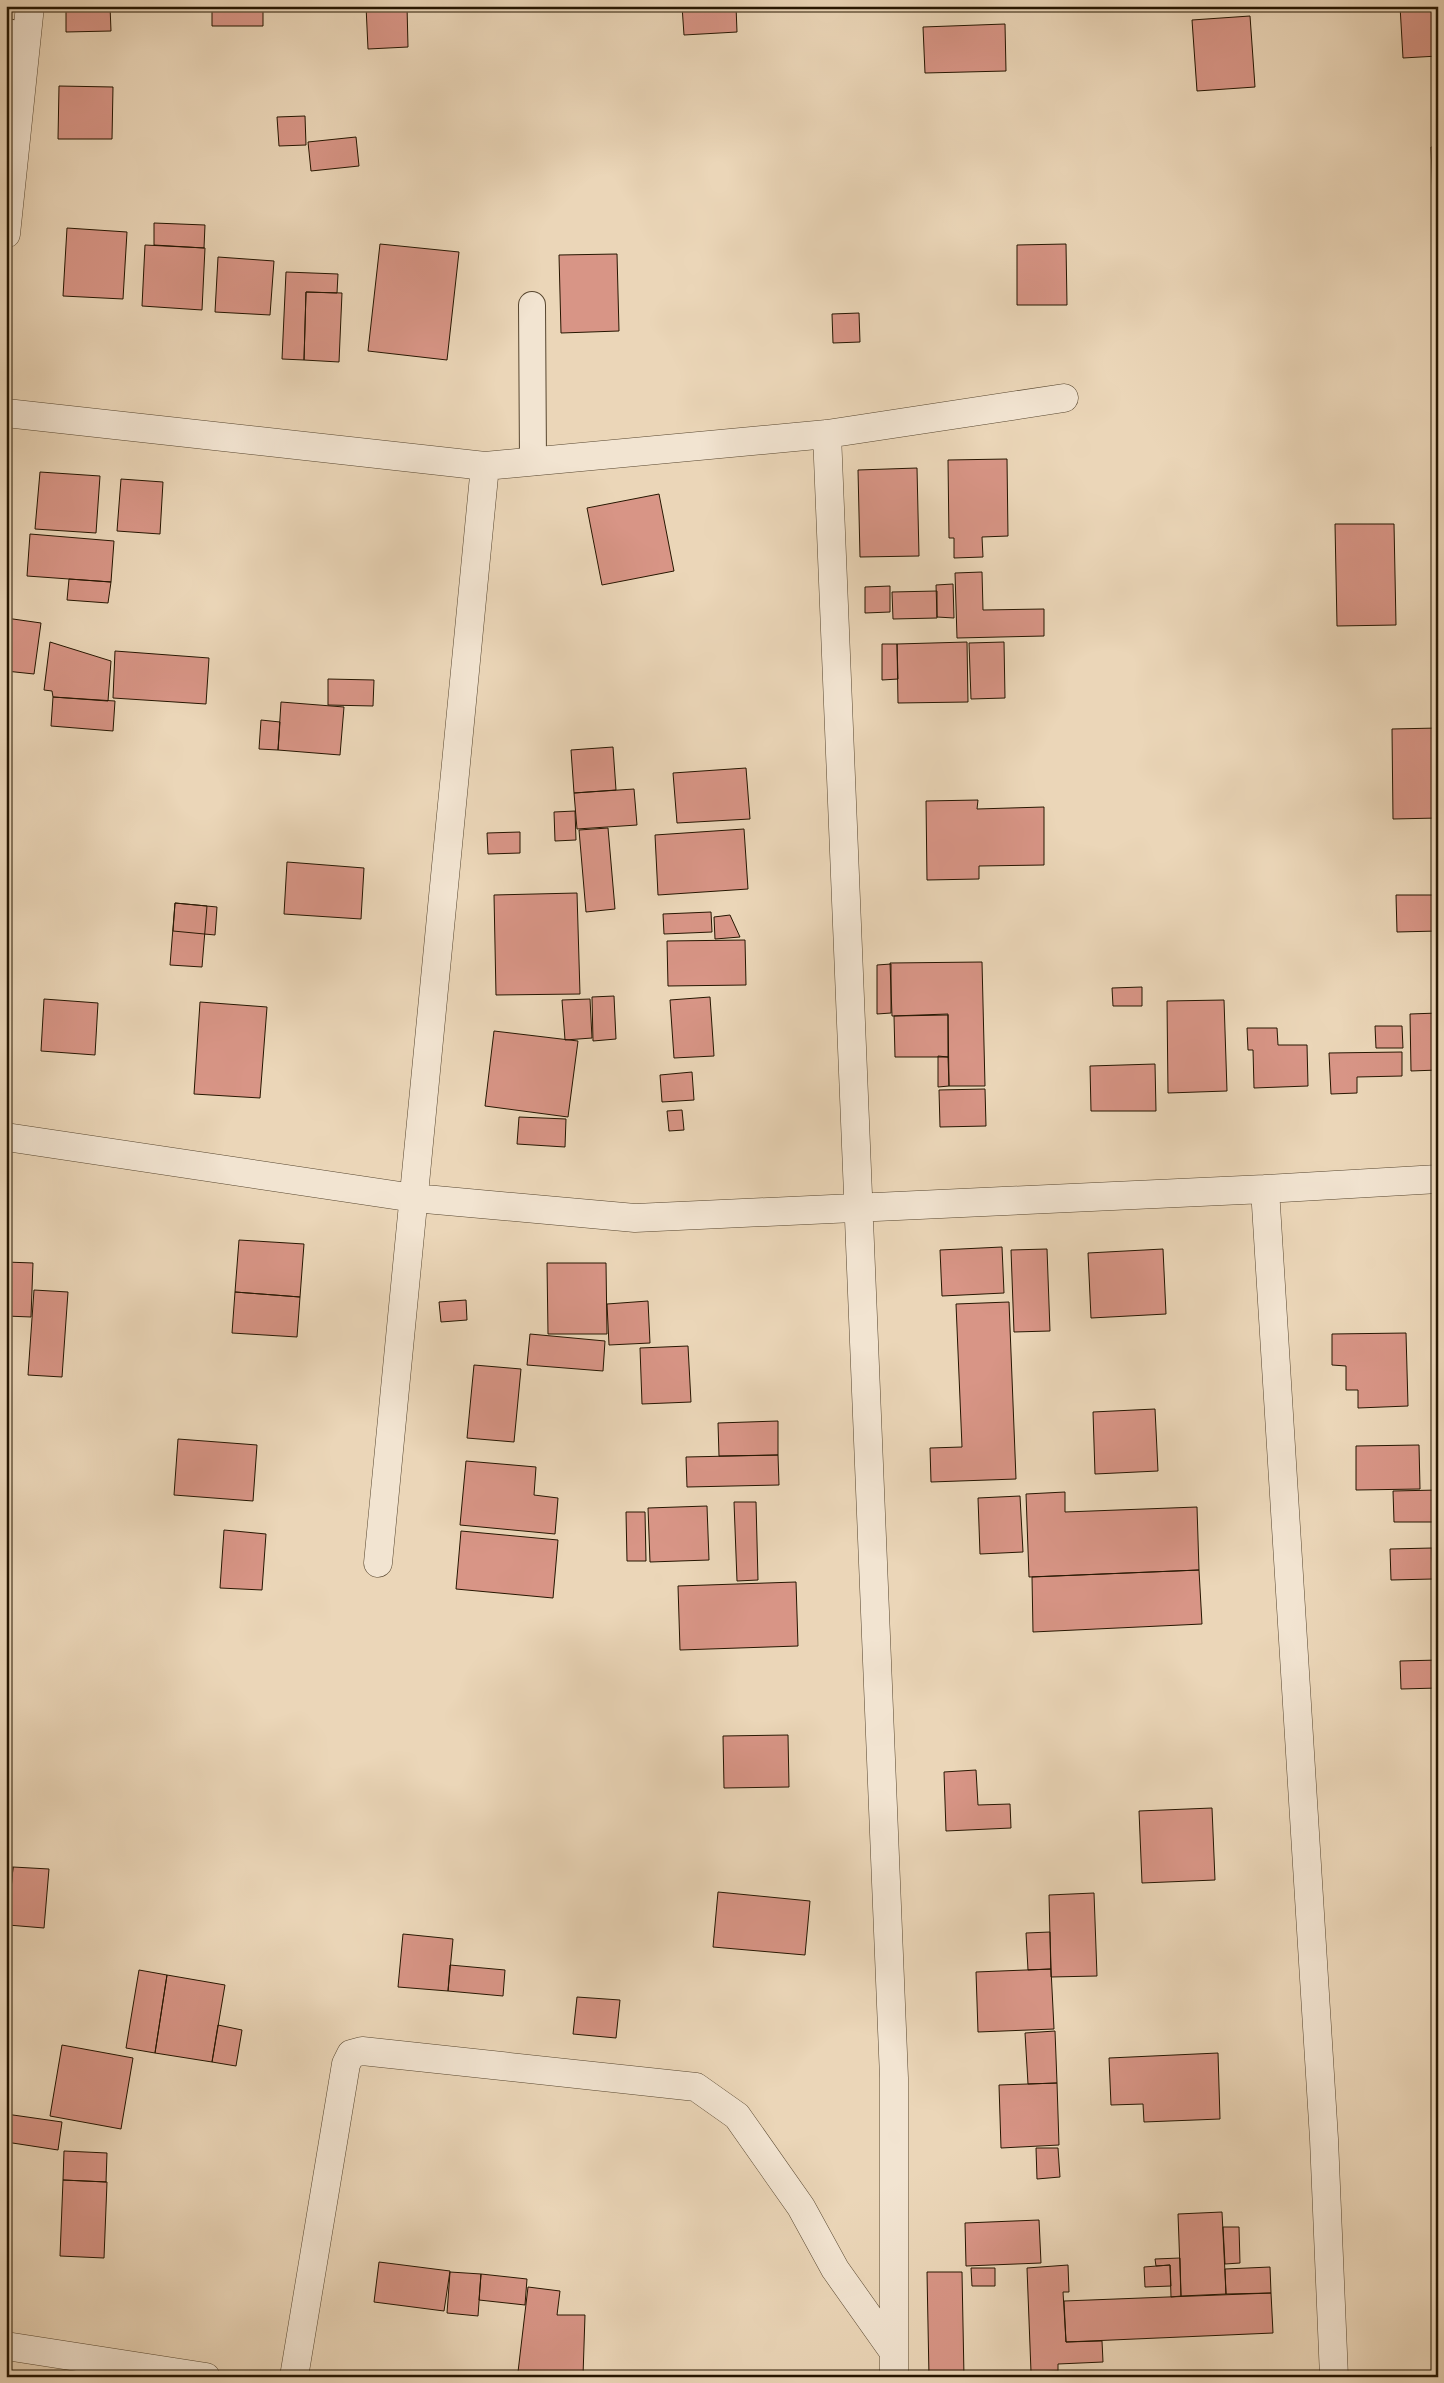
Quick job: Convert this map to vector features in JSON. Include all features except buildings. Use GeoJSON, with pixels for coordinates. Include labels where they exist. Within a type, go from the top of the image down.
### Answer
{"type":"FeatureCollection","features":[{"type":"Feature","properties":{"kind":"street"},"geometry":{"type":"LineString","coordinates":[[6,234],[16,33],[30,6]]}},
{"type":"Feature","properties":{"kind":"street"},"geometry":{"type":"LineString","coordinates":[[6,413],[486,466],[827,434],[1064,398]]}},
{"type":"Feature","properties":{"kind":"street"},"geometry":{"type":"LineString","coordinates":[[827,434],[894,2078],[894,2364]]}},
{"type":"Feature","properties":{"kind":"street"},"geometry":{"type":"LineString","coordinates":[[378,1563],[486,466]]}},
{"type":"Feature","properties":{"kind":"street"},"geometry":{"type":"LineString","coordinates":[[6,1137],[414,1198],[635,1218],[858,1209],[1438,1179]]}},
{"type":"Feature","properties":{"kind":"street"},"geometry":{"type":"LineString","coordinates":[[1265,1189],[1324,2139],[1334,2377]]}},
{"type":"Feature","properties":{"kind":"street"},"geometry":{"type":"LineString","coordinates":[[294,2377],[346,2064],[351,2054],[362,2051],[696,2087],[737,2116],[801,2207],[835,2269],[894,2364]]}},
{"type":"Feature","properties":{"kind":"street"},"geometry":{"type":"LineString","coordinates":[[6,2346],[206,2377]]}},
{"type":"Feature","properties":{"kind":"lane"},"geometry":{"type":"LineString","coordinates":[[532,305],[533,462]]}}]}
